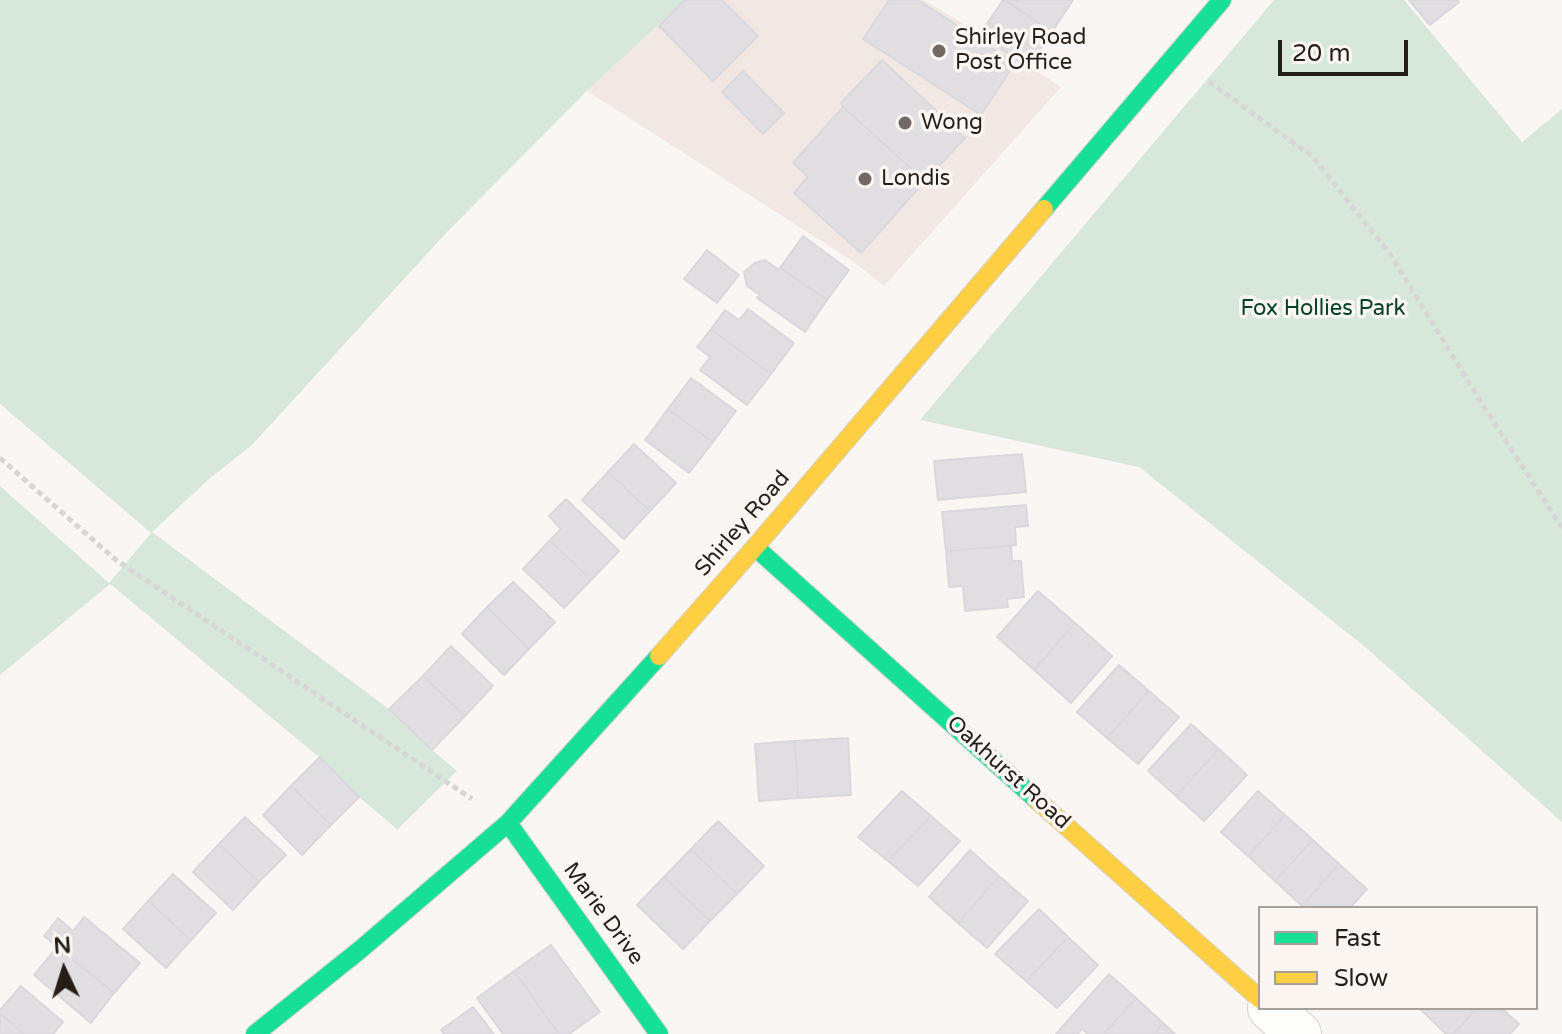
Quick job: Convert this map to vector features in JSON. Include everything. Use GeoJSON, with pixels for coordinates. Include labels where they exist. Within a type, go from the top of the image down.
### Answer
{"type":"FeatureCollection","features":[{"type":"Feature","properties":{"kind":"street","name":"Shirley Road"},"geometry":{"type":"LineString","coordinates":[[255,1034],[361,949],[508,823],[755,547],[1222,0]]}},
{"type":"Feature","properties":{"kind":"street","name":"Oakhurst Road"},"geometry":{"type":"LineString","coordinates":[[755,547],[1258,997]]}},
{"type":"Feature","properties":{"kind":"street","name":"Marie Drive"},"geometry":{"type":"LineString","coordinates":[[508,823],[659,1034]]}},
{"type":"Feature","properties":{"kind":"street"},"geometry":{"type":"LineString","coordinates":[[1272,1010],[1299,1034]]}},
{"type":"Feature","properties":{"kind":"path"},"geometry":{"type":"LineString","coordinates":[[1204,77],[1312,156],[1390,254],[1562,528]]}},
{"type":"Feature","properties":{"kind":"path"},"geometry":{"type":"LineString","coordinates":[[0,458],[116,560],[508,823]]}},
{"type":"Feature","properties":{"kind":"shaded area"},"geometry":{"type":"Polygon","coordinates":[[[685,0],[924,0],[1061,87],[884,286],[851,260],[587,91],[685,0]]]}},
{"type":"Feature","properties":{"kind":"green space"},"geometry":{"type":"Polygon","coordinates":[[[0,0],[685,0],[587,91],[447,232],[252,445],[209,479],[152,532],[389,709],[457,771],[396,831],[319,757],[110,584],[0,675],[0,486],[109,583],[151,533],[0,404],[0,0]]]}},
{"type":"Feature","properties":{"kind":"green space","name":"Fox Hollies Park"},"geometry":{"type":"Polygon","coordinates":[[[1274,0],[1404,0],[1522,142],[1562,109],[1562,822],[1364,646],[1139,467],[920,420],[1274,0]]]}},
{"type":"Feature","properties":{"kind":"building"},"geometry":{"type":"Polygon","coordinates":[[[685,0],[722,0],[758,36],[713,81],[659,26],[685,0]]]}},
{"type":"Feature","properties":{"kind":"building","name":"Shirley Road Post Office"},"geometry":{"type":"Polygon","coordinates":[[[889,0],[918,0],[1015,63],[981,115],[863,39],[889,0]]]}},
{"type":"Feature","properties":{"kind":"building"},"geometry":{"type":"Polygon","coordinates":[[[1003,0],[1052,32],[1028,67],[980,34],[1003,0]]]}},
{"type":"Feature","properties":{"kind":"building"},"geometry":{"type":"Polygon","coordinates":[[[1006,0],[1073,0],[1052,32],[1006,0]]]}},
{"type":"Feature","properties":{"kind":"building"},"geometry":{"type":"Polygon","coordinates":[[[1409,0],[1457,0],[1459,2],[1430,25],[1409,0]]]}},
{"type":"Feature","properties":{"kind":"building","name":"Wong"},"geometry":{"type":"Polygon","coordinates":[[[882,60],[965,138],[925,181],[841,103],[882,60]]]}},
{"type":"Feature","properties":{"kind":"building"},"geometry":{"type":"Polygon","coordinates":[[[743,71],[784,113],[763,134],[722,92],[743,71]]]}},
{"type":"Feature","properties":{"kind":"building","name":"Londis"},"geometry":{"type":"Polygon","coordinates":[[[843,107],[925,181],[861,253],[794,193],[808,177],[793,163],[843,107]]]}},
{"type":"Feature","properties":{"kind":"building"},"geometry":{"type":"Polygon","coordinates":[[[803,236],[849,270],[827,300],[780,268],[803,236]]]}},
{"type":"Feature","properties":{"kind":"building"},"geometry":{"type":"Polygon","coordinates":[[[707,250],[739,275],[717,303],[684,279],[707,250]]]}},
{"type":"Feature","properties":{"kind":"building"},"geometry":{"type":"Polygon","coordinates":[[[765,260],[827,300],[805,332],[757,298],[760,295],[747,286],[744,272],[765,260]]]}},
{"type":"Feature","properties":{"kind":"building"},"geometry":{"type":"Polygon","coordinates":[[[748,309],[794,343],[771,374],[711,329],[725,310],[739,320],[748,309]]]}},
{"type":"Feature","properties":{"kind":"building"},"geometry":{"type":"Polygon","coordinates":[[[711,329],[771,374],[747,405],[700,370],[710,357],[697,347],[711,329]]]}},
{"type":"Feature","properties":{"kind":"building"},"geometry":{"type":"Polygon","coordinates":[[[691,378],[736,411],[713,442],[668,409],[691,378]]]}},
{"type":"Feature","properties":{"kind":"building"},"geometry":{"type":"Polygon","coordinates":[[[668,409],[713,442],[689,473],[645,440],[668,409]]]}},
{"type":"Feature","properties":{"kind":"building"},"geometry":{"type":"Polygon","coordinates":[[[634,444],[676,483],[650,511],[608,472],[634,444]]]}},
{"type":"Feature","properties":{"kind":"building"},"geometry":{"type":"Polygon","coordinates":[[[1022,454],[1026,492],[938,500],[934,461],[1022,454]]]}},
{"type":"Feature","properties":{"kind":"building"},"geometry":{"type":"Polygon","coordinates":[[[608,472],[650,511],[624,539],[582,500],[608,472]]]}},
{"type":"Feature","properties":{"kind":"building"},"geometry":{"type":"Polygon","coordinates":[[[566,499],[619,551],[591,580],[550,540],[561,529],[549,516],[566,499]]]}},
{"type":"Feature","properties":{"kind":"building"},"geometry":{"type":"Polygon","coordinates":[[[1026,505],[1028,526],[1015,527],[1016,545],[946,551],[942,512],[1026,505]]]}},
{"type":"Feature","properties":{"kind":"building"},"geometry":{"type":"Polygon","coordinates":[[[550,540],[591,580],[564,608],[523,569],[550,540]]]}},
{"type":"Feature","properties":{"kind":"building"},"geometry":{"type":"Polygon","coordinates":[[[1011,546],[1012,561],[1021,561],[1024,597],[1007,599],[1008,607],[965,611],[963,586],[949,587],[946,551],[1011,546]]]}},
{"type":"Feature","properties":{"kind":"building"},"geometry":{"type":"Polygon","coordinates":[[[513,582],[555,622],[529,649],[487,607],[513,582]]]}},
{"type":"Feature","properties":{"kind":"building"},"geometry":{"type":"Polygon","coordinates":[[[1038,591],[1075,623],[1034,670],[997,637],[1038,591]]]}},
{"type":"Feature","properties":{"kind":"building"},"geometry":{"type":"Polygon","coordinates":[[[487,607],[529,649],[504,675],[462,634],[487,607]]]}},
{"type":"Feature","properties":{"kind":"building"},"geometry":{"type":"Polygon","coordinates":[[[1075,623],[1112,656],[1071,703],[1034,670],[1075,623]]]}},
{"type":"Feature","properties":{"kind":"building"},"geometry":{"type":"Polygon","coordinates":[[[451,646],[493,686],[465,716],[423,676],[451,646]]]}},
{"type":"Feature","properties":{"kind":"building"},"geometry":{"type":"Polygon","coordinates":[[[1119,665],[1149,691],[1107,738],[1077,712],[1119,665]]]}},
{"type":"Feature","properties":{"kind":"building"},"geometry":{"type":"Polygon","coordinates":[[[423,676],[465,716],[432,750],[389,709],[423,676]]]}},
{"type":"Feature","properties":{"kind":"building"},"geometry":{"type":"Polygon","coordinates":[[[1149,691],[1179,717],[1138,764],[1107,738],[1149,691]]]}},
{"type":"Feature","properties":{"kind":"building"},"geometry":{"type":"Polygon","coordinates":[[[1191,724],[1219,749],[1176,796],[1148,771],[1191,724]]]}},
{"type":"Feature","properties":{"kind":"building"},"geometry":{"type":"Polygon","coordinates":[[[848,738],[851,795],[798,798],[795,741],[848,738]]]}},
{"type":"Feature","properties":{"kind":"building"},"geometry":{"type":"Polygon","coordinates":[[[795,741],[798,798],[759,801],[755,744],[795,741]]]}},
{"type":"Feature","properties":{"kind":"building"},"geometry":{"type":"Polygon","coordinates":[[[1219,749],[1247,775],[1204,821],[1176,796],[1219,749]]]}},
{"type":"Feature","properties":{"kind":"building"},"geometry":{"type":"Polygon","coordinates":[[[320,757],[359,797],[331,825],[291,786],[320,757]]]}},
{"type":"Feature","properties":{"kind":"building"},"geometry":{"type":"Polygon","coordinates":[[[291,786],[331,825],[302,855],[263,815],[291,786]]]}},
{"type":"Feature","properties":{"kind":"building"},"geometry":{"type":"Polygon","coordinates":[[[902,791],[931,816],[888,861],[858,837],[902,791]]]}},
{"type":"Feature","properties":{"kind":"building"},"geometry":{"type":"Polygon","coordinates":[[[1258,791],[1285,815],[1248,856],[1221,832],[1258,791]]]}},
{"type":"Feature","properties":{"kind":"building"},"geometry":{"type":"Polygon","coordinates":[[[1285,815],[1313,840],[1275,881],[1248,856],[1285,815]]]}},
{"type":"Feature","properties":{"kind":"building"},"geometry":{"type":"Polygon","coordinates":[[[931,816],[960,841],[918,886],[888,861],[931,816]]]}},
{"type":"Feature","properties":{"kind":"building"},"geometry":{"type":"Polygon","coordinates":[[[245,817],[286,855],[259,882],[219,844],[245,817]]]}},
{"type":"Feature","properties":{"kind":"building"},"geometry":{"type":"Polygon","coordinates":[[[718,821],[764,866],[737,894],[691,849],[718,821]]]}},
{"type":"Feature","properties":{"kind":"building"},"geometry":{"type":"Polygon","coordinates":[[[1313,840],[1339,864],[1302,906],[1275,881],[1313,840]]]}},
{"type":"Feature","properties":{"kind":"building"},"geometry":{"type":"Polygon","coordinates":[[[219,844],[259,882],[233,910],[193,872],[219,844]]]}},
{"type":"Feature","properties":{"kind":"building"},"geometry":{"type":"Polygon","coordinates":[[[691,849],[737,894],[710,921],[664,877],[691,849]]]}},
{"type":"Feature","properties":{"kind":"building"},"geometry":{"type":"Polygon","coordinates":[[[970,850],[999,876],[958,923],[929,897],[970,850]]]}},
{"type":"Feature","properties":{"kind":"building"},"geometry":{"type":"Polygon","coordinates":[[[1339,864],[1367,889],[1352,906],[1302,906],[1339,864]]]}},
{"type":"Feature","properties":{"kind":"building"},"geometry":{"type":"Polygon","coordinates":[[[173,874],[216,913],[191,940],[148,901],[173,874]]]}},
{"type":"Feature","properties":{"kind":"building"},"geometry":{"type":"Polygon","coordinates":[[[999,876],[1028,901],[987,948],[958,923],[999,876]]]}},
{"type":"Feature","properties":{"kind":"building"},"geometry":{"type":"Polygon","coordinates":[[[664,877],[710,921],[683,949],[637,905],[664,877]]]}},
{"type":"Feature","properties":{"kind":"building"},"geometry":{"type":"Polygon","coordinates":[[[148,901],[191,940],[166,968],[123,929],[148,901]]]}},
{"type":"Feature","properties":{"kind":"building"},"geometry":{"type":"Polygon","coordinates":[[[1039,909],[1068,937],[1026,981],[995,954],[1039,909]]]}},
{"type":"Feature","properties":{"kind":"building"},"geometry":{"type":"Polygon","coordinates":[[[84,917],[140,963],[114,993],[44,936],[58,918],[73,931],[84,917]]]}},
{"type":"Feature","properties":{"kind":"building"},"geometry":{"type":"Polygon","coordinates":[[[1068,937],[1098,965],[1057,1008],[1026,981],[1068,937]]]}},
{"type":"Feature","properties":{"kind":"building"},"geometry":{"type":"Polygon","coordinates":[[[551,945],[600,1012],[569,1034],[559,1034],[514,971],[551,945]]]}},
{"type":"Feature","properties":{"kind":"building"},"geometry":{"type":"Polygon","coordinates":[[[57,947],[114,993],[91,1023],[34,975],[57,947]]]}},
{"type":"Feature","properties":{"kind":"building"},"geometry":{"type":"Polygon","coordinates":[[[514,971],[559,1034],[503,1034],[477,998],[514,971]]]}},
{"type":"Feature","properties":{"kind":"building"},"geometry":{"type":"Polygon","coordinates":[[[1109,974],[1136,998],[1104,1034],[1088,1034],[1082,1029],[1078,1034],[1056,1034],[1109,974]]]}},
{"type":"Feature","properties":{"kind":"building"},"geometry":{"type":"Polygon","coordinates":[[[21,986],[63,1022],[53,1034],[24,1034],[0,1013],[21,986]]]}},
{"type":"Feature","properties":{"kind":"building"},"geometry":{"type":"Polygon","coordinates":[[[1136,998],[1163,1023],[1154,1034],[1104,1034],[1136,998]]]}},
{"type":"Feature","properties":{"kind":"building"},"geometry":{"type":"Polygon","coordinates":[[[473,1007],[494,1034],[444,1034],[441,1030],[473,1007]]]}},
{"type":"Feature","properties":{"kind":"building"},"geometry":{"type":"Polygon","coordinates":[[[1421,1010],[1475,1010],[1453,1034],[1446,1034],[1421,1010]]]}},
{"type":"Feature","properties":{"kind":"building"},"geometry":{"type":"Polygon","coordinates":[[[1475,1010],[1503,1010],[1519,1024],[1510,1034],[1453,1034],[1475,1010]]]}},
{"type":"Feature","properties":{"kind":"building"},"geometry":{"type":"Polygon","coordinates":[[[0,1013],[24,1034],[0,1034],[0,1013]]]}},
{"type":"Feature","properties":{"kind":"building"},"geometry":{"type":"Polygon","coordinates":[[[1163,1023],[1175,1034],[1154,1034],[1163,1023]]]}},
{"type":"Feature","properties":{"kind":"traffic: fast"},"geometry":{"type":"LineString","coordinates":[[1044,209],[1222,0]]}},
{"type":"Feature","properties":{"kind":"traffic: fast"},"geometry":{"type":"LineString","coordinates":[[755,547],[1038,801]]}},
{"type":"Feature","properties":{"kind":"traffic: fast"},"geometry":{"type":"LineString","coordinates":[[255,1034],[361,949],[508,823],[659,656]]}},
{"type":"Feature","properties":{"kind":"traffic: fast"},"geometry":{"type":"LineString","coordinates":[[508,823],[659,1034]]}},
{"type":"Feature","properties":{"kind":"traffic: slow"},"geometry":{"type":"LineString","coordinates":[[659,656],[1044,209]]}},
{"type":"Feature","properties":{"kind":"traffic: slow"},"geometry":{"type":"LineString","coordinates":[[1038,801],[1258,997]]}},
{"type":"Feature","properties":{"kind":"place","name":"Shirley Road Post Office"},"geometry":{"type":"Point","coordinates":[939,51]}},
{"type":"Feature","properties":{"kind":"place","name":"Wong"},"geometry":{"type":"Point","coordinates":[905,123]}},
{"type":"Feature","properties":{"kind":"place","name":"Londis"},"geometry":{"type":"Point","coordinates":[865,179]}}]}
